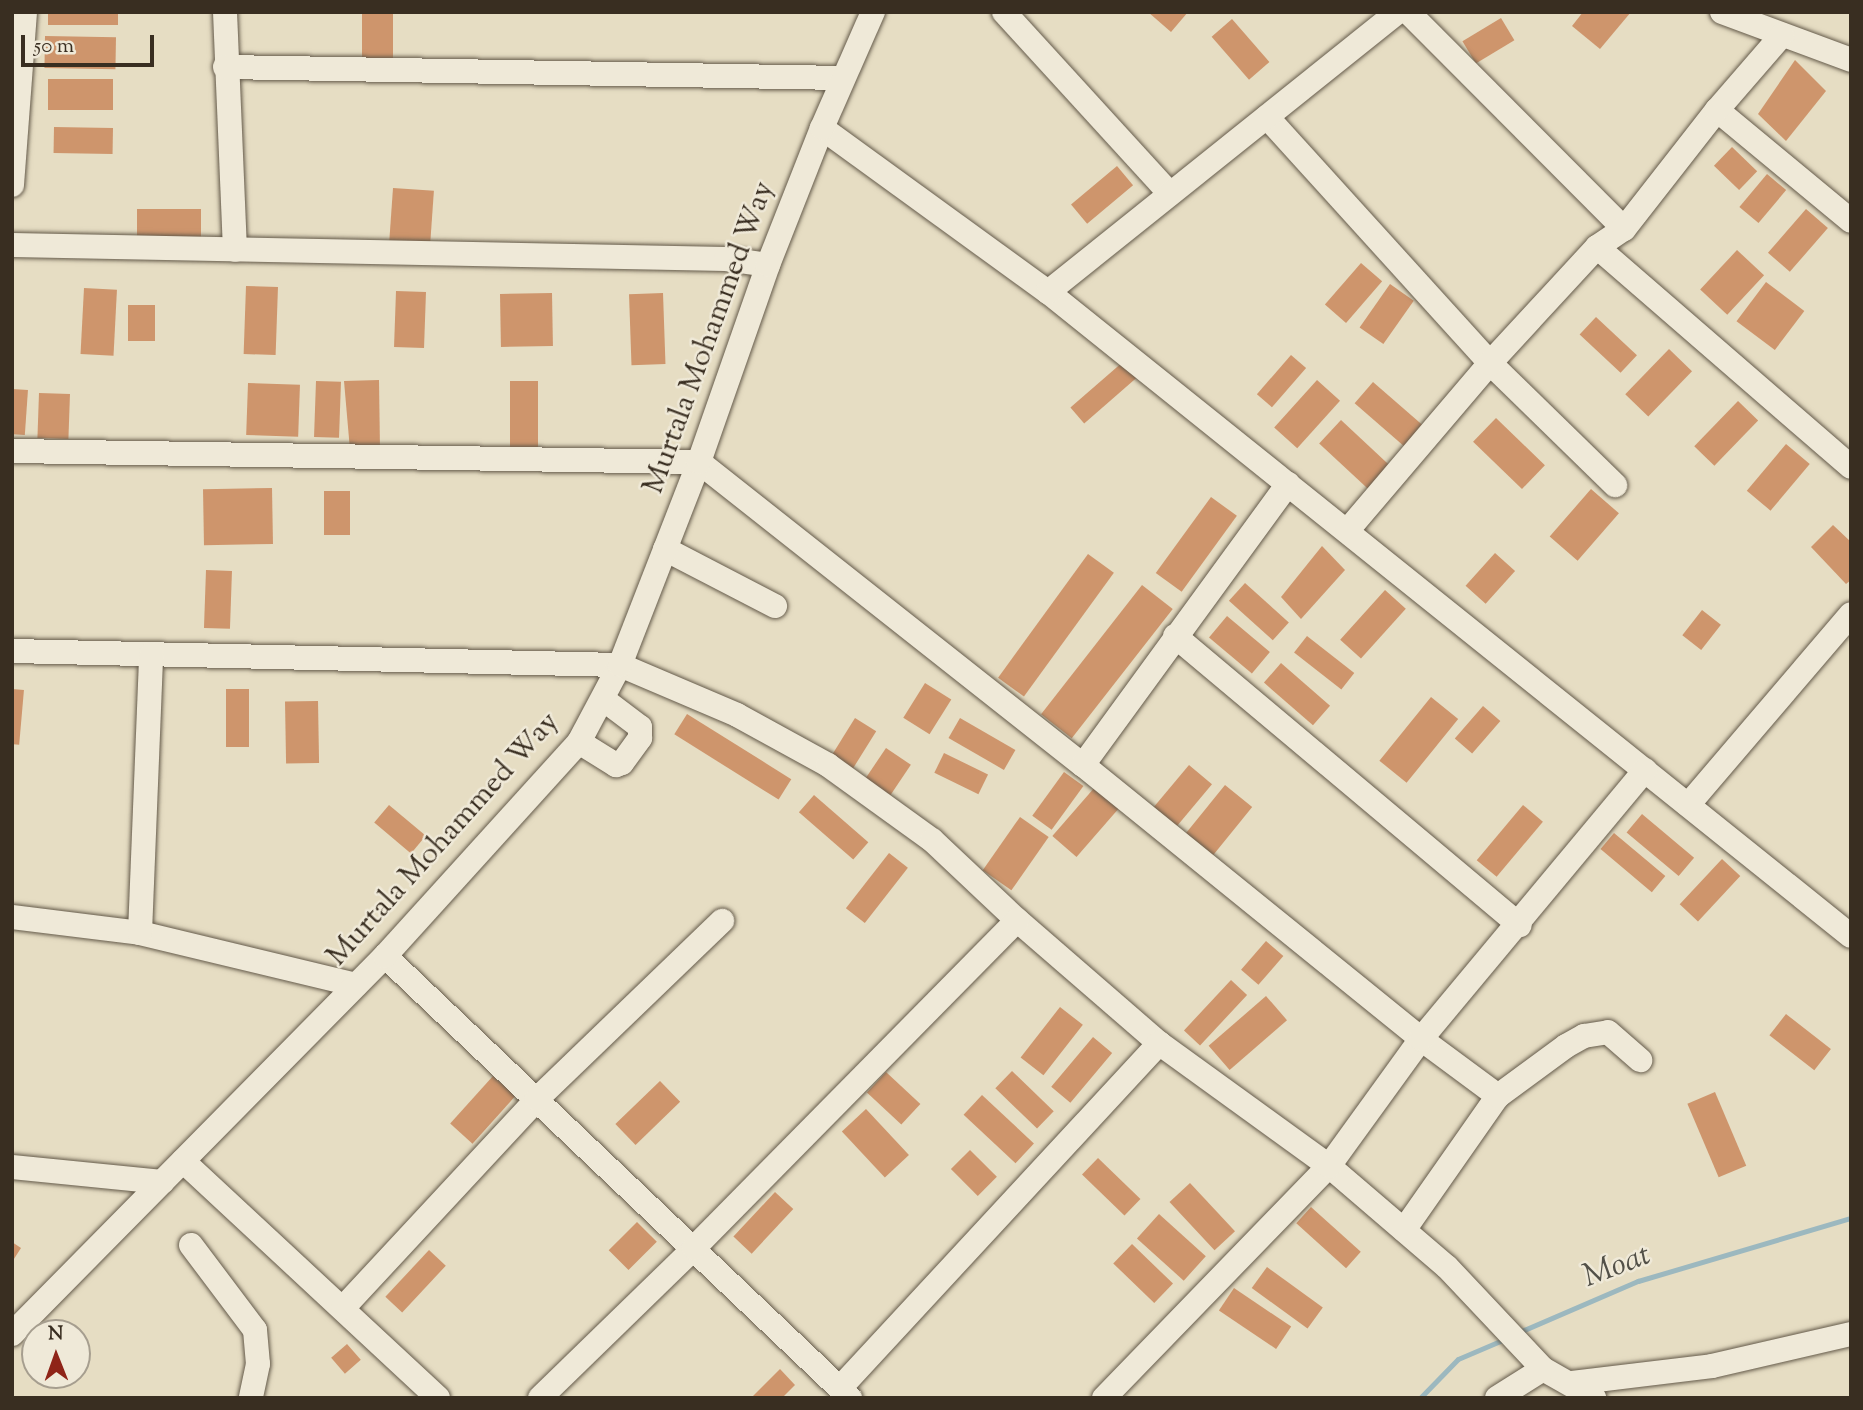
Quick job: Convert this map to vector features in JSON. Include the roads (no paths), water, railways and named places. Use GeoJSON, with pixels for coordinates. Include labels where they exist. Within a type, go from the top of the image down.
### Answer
{"type":"FeatureCollection","features":[{"type":"Feature","properties":{"kind":"street"},"geometry":{"type":"LineString","coordinates":[[12,185],[26,12]]}},
{"type":"Feature","properties":{"kind":"street"},"geometry":{"type":"LineString","coordinates":[[225,12],[234,250]]}},
{"type":"Feature","properties":{"kind":"street","name":"Murtala Mohammed Way"},"geometry":{"type":"LineString","coordinates":[[12,1334],[385,956],[579,742],[620,665],[699,462],[768,265],[822,128],[873,12]]}},
{"type":"Feature","properties":{"kind":"street"},"geometry":{"type":"LineString","coordinates":[[1004,12],[1170,194]]}},
{"type":"Feature","properties":{"kind":"street"},"geometry":{"type":"LineString","coordinates":[[1048,292],[1397,12]]}},
{"type":"Feature","properties":{"kind":"street"},"geometry":{"type":"LineString","coordinates":[[1408,12],[1624,229]]}},
{"type":"Feature","properties":{"kind":"street"},"geometry":{"type":"LineString","coordinates":[[1721,12],[1851,60]]}},
{"type":"Feature","properties":{"kind":"street"},"geometry":{"type":"LineString","coordinates":[[1347,531],[1490,363],[1597,247],[1624,229],[1717,110],[1782,35]]}},
{"type":"Feature","properties":{"kind":"street"},"geometry":{"type":"LineString","coordinates":[[225,67],[843,78]]}},
{"type":"Feature","properties":{"kind":"street"},"geometry":{"type":"LineString","coordinates":[[1717,110],[1851,221]]}},
{"type":"Feature","properties":{"kind":"street"},"geometry":{"type":"LineString","coordinates":[[1267,117],[1490,363],[1615,485]]}},
{"type":"Feature","properties":{"kind":"street"},"geometry":{"type":"LineString","coordinates":[[822,128],[1048,292],[1851,936]]}},
{"type":"Feature","properties":{"kind":"street"},"geometry":{"type":"LineString","coordinates":[[12,245],[726,259],[768,265]]}},
{"type":"Feature","properties":{"kind":"street"},"geometry":{"type":"LineString","coordinates":[[1597,247],[1851,467]]}},
{"type":"Feature","properties":{"kind":"street"},"geometry":{"type":"LineString","coordinates":[[12,451],[699,462],[1083,765],[1421,1040],[1499,1096]]}},
{"type":"Feature","properties":{"kind":"street"},"geometry":{"type":"LineString","coordinates":[[1083,765],[1288,484]]}},
{"type":"Feature","properties":{"kind":"street"},"geometry":{"type":"LineString","coordinates":[[665,549],[775,606]]}},
{"type":"Feature","properties":{"kind":"street"},"geometry":{"type":"LineString","coordinates":[[1688,805],[1851,614]]}},
{"type":"Feature","properties":{"kind":"street"},"geometry":{"type":"LineString","coordinates":[[1175,636],[1520,925]]}},
{"type":"Feature","properties":{"kind":"street"},"geometry":{"type":"LineString","coordinates":[[12,651],[620,665],[737,715],[828,765],[932,840],[1017,920],[1159,1044],[1329,1166],[1447,1267],[1543,1369],[1572,1383],[1594,1398]]}},
{"type":"Feature","properties":{"kind":"street"},"geometry":{"type":"LineString","coordinates":[[140,933],[151,654]]}},
{"type":"Feature","properties":{"kind":"street"},"geometry":{"type":"LineString","coordinates":[[579,742],[616,765],[622,763],[640,738],[640,727],[603,699]]}},
{"type":"Feature","properties":{"kind":"street"},"geometry":{"type":"LineString","coordinates":[[1104,1398],[1329,1166],[1421,1040],[1520,925],[1645,771]]}},
{"type":"Feature","properties":{"kind":"street"},"geometry":{"type":"LineString","coordinates":[[12,917],[140,933],[356,985]]}},
{"type":"Feature","properties":{"kind":"street"},"geometry":{"type":"LineString","coordinates":[[540,1398],[694,1248],[1017,920]]}},
{"type":"Feature","properties":{"kind":"street"},"geometry":{"type":"LineString","coordinates":[[343,1308],[537,1099],[722,921]]}},
{"type":"Feature","properties":{"kind":"street"},"geometry":{"type":"LineString","coordinates":[[385,956],[845,1393],[1159,1044]]}},
{"type":"Feature","properties":{"kind":"street"},"geometry":{"type":"LineString","coordinates":[[1404,1230],[1499,1096],[1566,1046],[1595,1033],[1608,1032],[1640,1060]]}},
{"type":"Feature","properties":{"kind":"street"},"geometry":{"type":"LineString","coordinates":[[183,1161],[438,1398]]}},
{"type":"Feature","properties":{"kind":"street"},"geometry":{"type":"LineString","coordinates":[[12,1167],[162,1182]]}},
{"type":"Feature","properties":{"kind":"street"},"geometry":{"type":"LineString","coordinates":[[191,1245],[255,1330],[257,1364],[251,1398]]}},
{"type":"Feature","properties":{"kind":"street"},"geometry":{"type":"LineString","coordinates":[[1572,1383],[1712,1366],[1851,1334]]}},
{"type":"Feature","properties":{"kind":"street"},"geometry":{"type":"LineString","coordinates":[[1497,1398],[1543,1369]]}},
{"type":"Feature","properties":{"kind":"waterway","name":"Moat"},"geometry":{"type":"LineString","coordinates":[[1517,1333],[1638,1281],[1851,1218]]}},
{"type":"Feature","properties":{"kind":"waterway","name":"Moat"},"geometry":{"type":"LineString","coordinates":[[1420,1398],[1458,1359],[1505,1339]]}}]}
